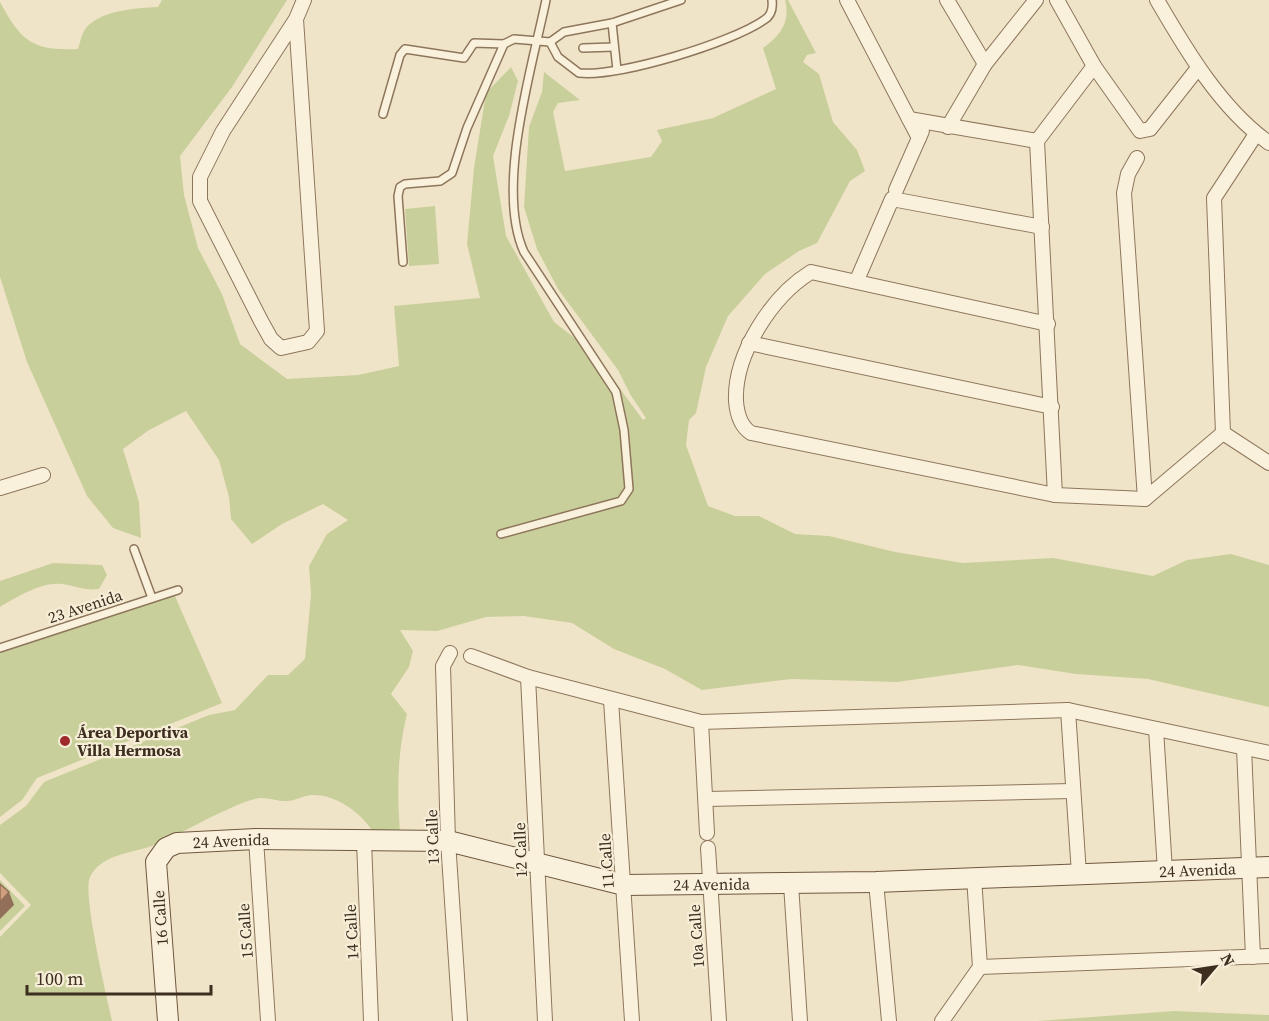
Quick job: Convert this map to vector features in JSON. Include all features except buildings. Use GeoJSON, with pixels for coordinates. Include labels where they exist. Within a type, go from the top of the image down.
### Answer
{"type":"FeatureCollection","features":[{"type":"Feature","properties":{"kind":"main road","name":"24 Avenida"},"geometry":{"type":"LineString","coordinates":[[162,852],[177,843],[256,839],[448,841],[624,885],[876,882],[1260,867]]}},
{"type":"Feature","properties":{"kind":"main road","name":"16 Calle"},"geometry":{"type":"LineString","coordinates":[[162,852],[156,862],[168,1021]]}},
{"type":"Feature","properties":{"kind":"street"},"geometry":{"type":"LineString","coordinates":[[296,19],[317,331],[308,342],[281,348],[271,339],[256,311],[200,201],[198,191],[200,177],[223,131],[296,19],[304,0]]}},
{"type":"Feature","properties":{"kind":"street"},"geometry":{"type":"LineString","coordinates":[[847,0],[919,138]]}},
{"type":"Feature","properties":{"kind":"street"},"geometry":{"type":"LineString","coordinates":[[947,0],[985,64]]}},
{"type":"Feature","properties":{"kind":"street"},"geometry":{"type":"LineString","coordinates":[[948,127],[985,64],[1035,0]]}},
{"type":"Feature","properties":{"kind":"street"},"geometry":{"type":"LineString","coordinates":[[1057,0],[1094,66],[1136,128],[1142,132],[1152,127],[1198,68]]}},
{"type":"Feature","properties":{"kind":"street"},"geometry":{"type":"LineString","coordinates":[[1157,0],[1198,68],[1256,134],[1269,143]]}},
{"type":"Feature","properties":{"kind":"street"},"geometry":{"type":"LineString","coordinates":[[1055,495],[1037,141],[1094,66]]}},
{"type":"Feature","properties":{"kind":"street"},"geometry":{"type":"LineString","coordinates":[[909,119],[1037,141]]}},
{"type":"Feature","properties":{"kind":"street"},"geometry":{"type":"LineString","coordinates":[[896,190],[924,123]]}},
{"type":"Feature","properties":{"kind":"street"},"geometry":{"type":"LineString","coordinates":[[1223,433],[1212,219],[1214,198],[1256,134]]}},
{"type":"Feature","properties":{"kind":"street"},"geometry":{"type":"LineString","coordinates":[[1137,159],[1128,174],[1124,193],[1145,499]]}},
{"type":"Feature","properties":{"kind":"street"},"geometry":{"type":"LineString","coordinates":[[856,280],[892,199],[1042,227]]}},
{"type":"Feature","properties":{"kind":"street"},"geometry":{"type":"LineString","coordinates":[[1048,324],[856,280],[811,272],[781,297],[749,343],[741,360],[736,398],[740,419],[751,433],[1055,495],[1145,499],[1223,433]]}},
{"type":"Feature","properties":{"kind":"street"},"geometry":{"type":"LineString","coordinates":[[749,343],[1052,407]]}},
{"type":"Feature","properties":{"kind":"street"},"geometry":{"type":"LineString","coordinates":[[1223,433],[1269,463]]}},
{"type":"Feature","properties":{"kind":"street"},"geometry":{"type":"LineString","coordinates":[[0,488],[43,475]]}},
{"type":"Feature","properties":{"kind":"street","name":"13 Calle"},"geometry":{"type":"LineString","coordinates":[[450,653],[443,666],[448,841],[460,1021]]}},
{"type":"Feature","properties":{"kind":"street"},"geometry":{"type":"LineString","coordinates":[[471,656],[528,677],[701,722],[1068,710],[1269,753]]}},
{"type":"Feature","properties":{"kind":"street","name":"12 Calle"},"geometry":{"type":"LineString","coordinates":[[528,677],[545,1021]]}},
{"type":"Feature","properties":{"kind":"street","name":"11 Calle"},"geometry":{"type":"LineString","coordinates":[[611,700],[632,1021]]}},
{"type":"Feature","properties":{"kind":"street"},"geometry":{"type":"LineString","coordinates":[[1068,710],[1079,874]]}},
{"type":"Feature","properties":{"kind":"street"},"geometry":{"type":"LineString","coordinates":[[701,722],[707,832]]}},
{"type":"Feature","properties":{"kind":"street"},"geometry":{"type":"LineString","coordinates":[[1156,729],[1165,871]]}},
{"type":"Feature","properties":{"kind":"street"},"geometry":{"type":"LineString","coordinates":[[1244,748],[1260,867],[1254,957]]}},
{"type":"Feature","properties":{"kind":"street"},"geometry":{"type":"LineString","coordinates":[[706,799],[1072,791]]}},
{"type":"Feature","properties":{"kind":"street","name":"15 Calle"},"geometry":{"type":"LineString","coordinates":[[256,839],[268,1021]]}},
{"type":"Feature","properties":{"kind":"street","name":"14 Calle"},"geometry":{"type":"LineString","coordinates":[[364,841],[371,1021]]}},
{"type":"Feature","properties":{"kind":"street","name":"10a Calle"},"geometry":{"type":"LineString","coordinates":[[708,848],[719,1021]]}},
{"type":"Feature","properties":{"kind":"street"},"geometry":{"type":"LineString","coordinates":[[942,1021],[980,967],[974,877]]}},
{"type":"Feature","properties":{"kind":"street"},"geometry":{"type":"LineString","coordinates":[[876,882],[889,1021]]}},
{"type":"Feature","properties":{"kind":"street"},"geometry":{"type":"LineString","coordinates":[[791,884],[800,1021]]}},
{"type":"Feature","properties":{"kind":"street"},"geometry":{"type":"LineString","coordinates":[[980,967],[1269,956]]}},
{"type":"Feature","properties":{"kind":"lane"},"geometry":{"type":"LineString","coordinates":[[501,534],[621,501],[629,489],[624,430],[616,392],[529,261],[517,234],[513,208],[514,181],[524,104],[546,0]]}},
{"type":"Feature","properties":{"kind":"lane"},"geometry":{"type":"LineString","coordinates":[[383,114],[400,55],[405,49],[464,58],[474,43],[504,44],[514,39],[550,42],[564,32],[612,23],[681,0]]}},
{"type":"Feature","properties":{"kind":"lane"},"geometry":{"type":"LineString","coordinates":[[550,42],[558,57],[579,73],[617,70],[658,61],[715,43],[764,20],[772,10],[772,0]]}},
{"type":"Feature","properties":{"kind":"lane"},"geometry":{"type":"LineString","coordinates":[[612,23],[617,70]]}},
{"type":"Feature","properties":{"kind":"lane"},"geometry":{"type":"LineString","coordinates":[[403,262],[400,187],[405,184],[440,181],[452,173],[467,128],[504,44]]}},
{"type":"Feature","properties":{"kind":"lane"},"geometry":{"type":"LineString","coordinates":[[583,48],[614,47]]}},
{"type":"Feature","properties":{"kind":"lane"},"geometry":{"type":"LineString","coordinates":[[134,549],[152,598]]}},
{"type":"Feature","properties":{"kind":"lane","name":"23 Avenida"},"geometry":{"type":"LineString","coordinates":[[0,648],[178,590]]}},
{"type":"Feature","properties":{"kind":"green space"},"geometry":{"type":"Polygon","coordinates":[[[162,0],[287,0],[232,87],[180,156],[184,195],[198,248],[222,294],[240,344],[287,379],[358,375],[399,366],[394,306],[480,298],[467,244],[474,168],[486,93],[511,67],[518,81],[509,116],[493,156],[506,236],[554,322],[593,352],[643,420],[646,418],[618,370],[558,289],[537,249],[524,207],[529,127],[542,92],[544,72],[580,100],[558,103],[553,112],[565,171],[651,157],[662,141],[657,130],[713,118],[776,89],[763,48],[783,28],[786,15],[785,0],[788,0],[816,53],[807,55],[803,62],[819,74],[833,122],[857,150],[865,171],[850,181],[817,243],[799,251],[765,274],[728,316],[706,367],[696,413],[689,420],[686,445],[708,506],[735,516],[759,516],[795,534],[829,536],[895,552],[963,563],[1053,558],[1153,576],[1187,560],[1231,554],[1269,565],[1269,707],[1148,679],[1076,674],[1018,665],[897,682],[791,679],[702,690],[665,669],[614,649],[572,623],[524,616],[486,617],[437,631],[400,630],[413,651],[409,667],[391,694],[407,714],[401,744],[399,773],[400,832],[374,833],[355,812],[330,798],[311,795],[286,801],[261,798],[225,810],[157,844],[111,858],[96,869],[90,877],[88,887],[96,947],[112,1021],[0,1021],[0,937],[31,905],[0,873],[0,825],[26,806],[44,782],[209,715],[235,710],[268,675],[288,675],[305,659],[311,595],[309,566],[327,534],[348,520],[323,504],[282,524],[252,544],[231,519],[229,497],[219,460],[186,411],[149,430],[123,449],[139,502],[141,538],[113,528],[87,496],[27,362],[0,277],[0,2],[15,26],[30,41],[49,48],[78,49],[84,31],[98,19],[118,12],[158,7],[162,0]]]}},
{"type":"Feature","properties":{"kind":"green space"},"geometry":{"type":"Polygon","coordinates":[[[435,206],[439,264],[409,266],[405,209],[435,206]]]}},
{"type":"Feature","properties":{"kind":"green space"},"geometry":{"type":"Polygon","coordinates":[[[53,563],[102,565],[107,575],[99,589],[85,589],[62,584],[46,585],[0,607],[0,581],[53,563]]]}},
{"type":"Feature","properties":{"kind":"green space","name":"Área Deportiva Villa Hermosa"},"geometry":{"type":"Polygon","coordinates":[[[174,594],[222,703],[37,778],[22,800],[0,817],[0,651],[174,594]]]}},
{"type":"Feature","properties":{"kind":"green space"},"geometry":{"type":"Polygon","coordinates":[[[0,880],[25,906],[0,931],[0,880]]]}},
{"type":"Feature","properties":{"kind":"green space"},"geometry":{"type":"Polygon","coordinates":[[[1174,1011],[1269,1015],[1269,1021],[1038,1021],[1174,1011]]]}},
{"type":"Feature","properties":{"kind":"place","name":"Área Deportiva Villa Hermosa"},"geometry":{"type":"Point","coordinates":[65,741]}}]}
